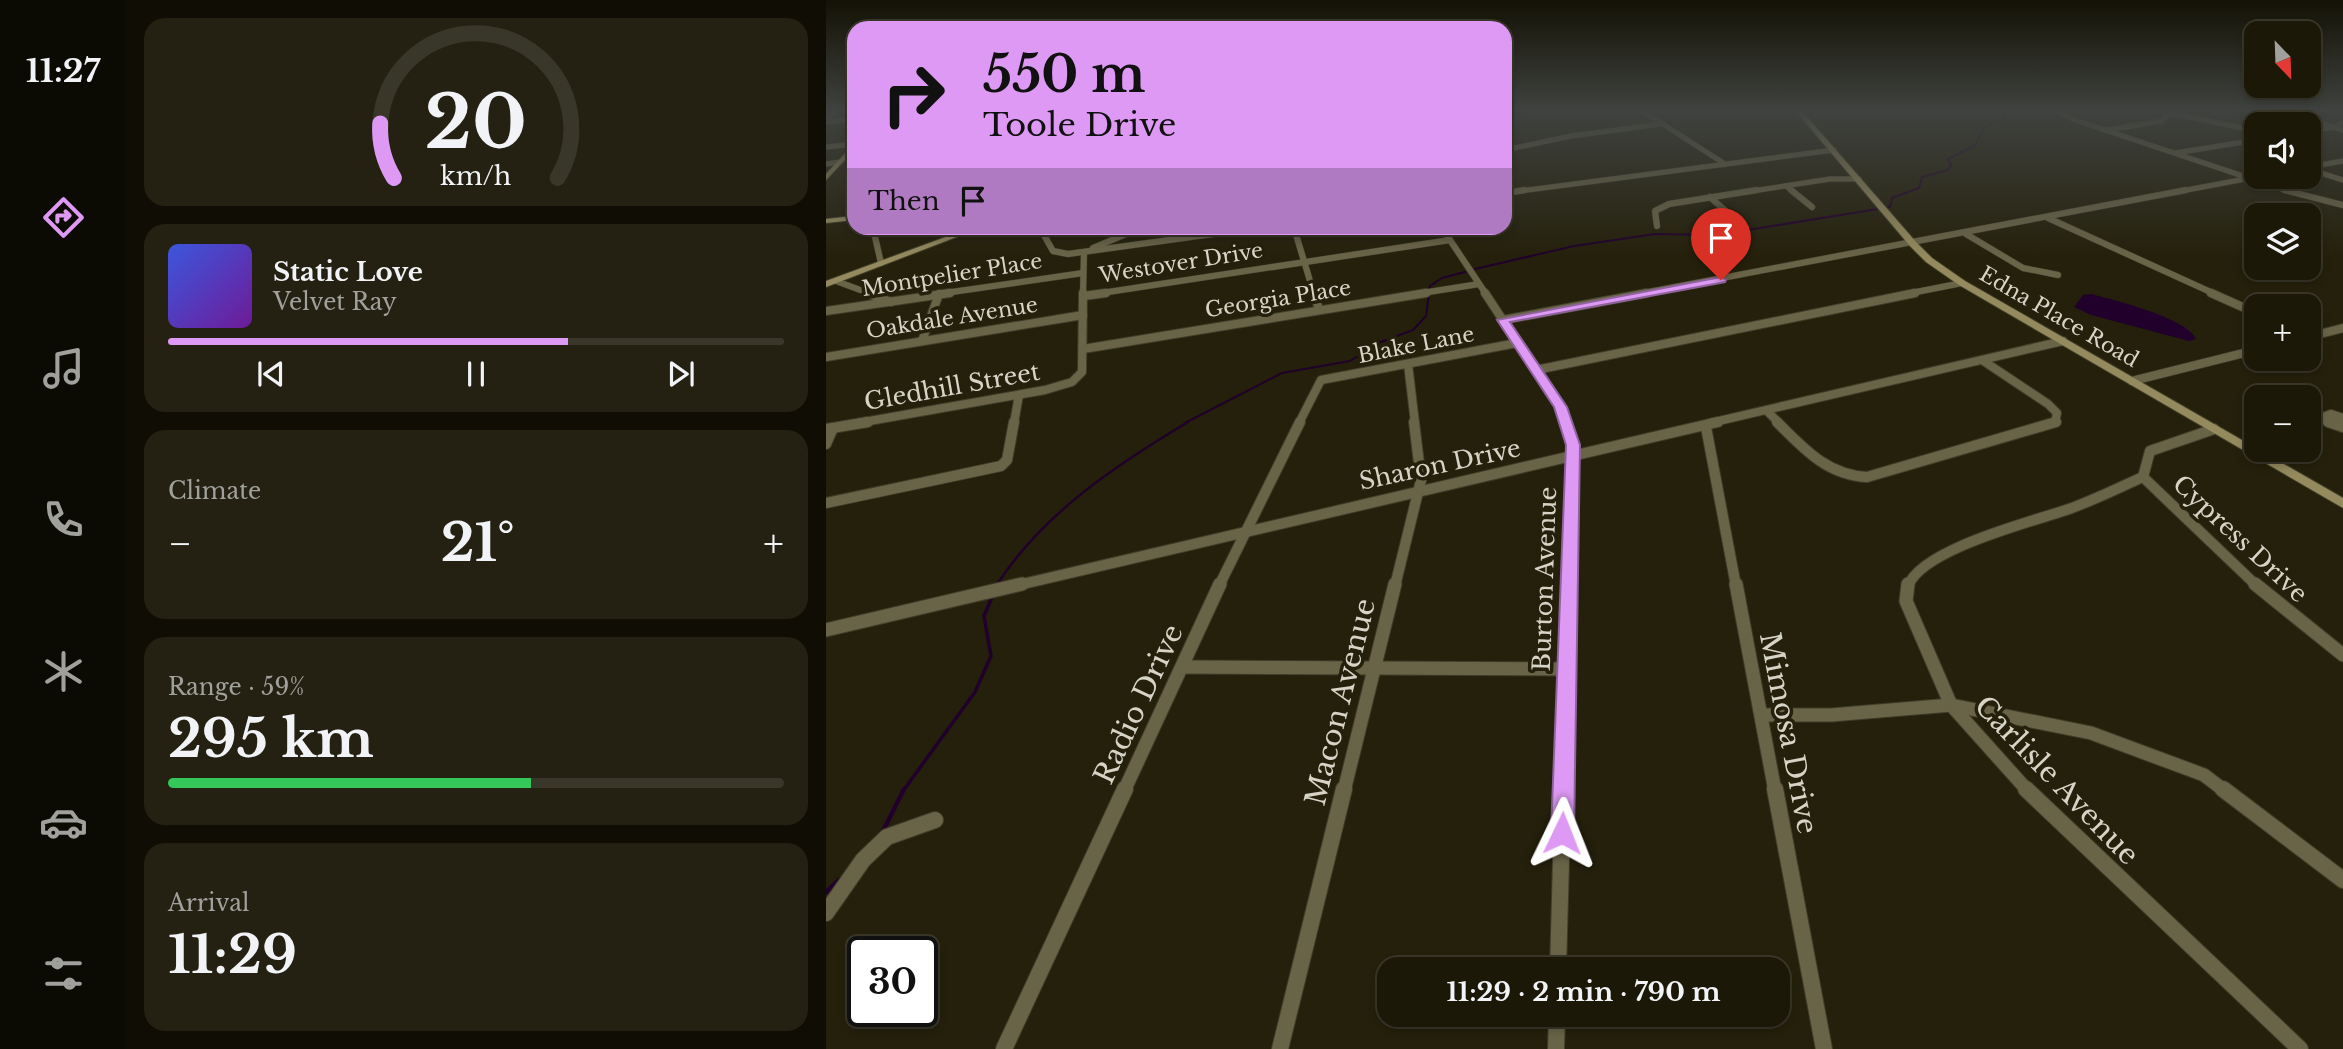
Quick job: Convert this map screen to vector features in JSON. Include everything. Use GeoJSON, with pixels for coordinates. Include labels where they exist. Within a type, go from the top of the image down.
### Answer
{"type":"FeatureCollection","features":[{"type":"Feature","properties":{"kind":"street"},"geometry":{"type":"LineString","coordinates":[[826,163],[846,159]]}},
{"type":"Feature","properties":{"kind":"street"},"geometry":{"type":"LineString","coordinates":[[1717,159],[1725,164]]}},
{"type":"Feature","properties":{"kind":"street"},"geometry":{"type":"LineString","coordinates":[[1512,192],[1764,159]]}},
{"type":"Feature","properties":{"kind":"street","name":"Edna Place Road"},"geometry":{"type":"LineString","coordinates":[[1842,159],[1913,244],[1929,260],[1962,283],[2343,504]]}},
{"type":"Feature","properties":{"kind":"street"},"geometry":{"type":"LineString","coordinates":[[2187,159],[2244,179]]}},
{"type":"Feature","properties":{"kind":"street"},"geometry":{"type":"LineString","coordinates":[[826,178],[842,160]]}},
{"type":"Feature","properties":{"kind":"street"},"geometry":{"type":"LineString","coordinates":[[2321,165],[2343,161]]}},
{"type":"Feature","properties":{"kind":"street"},"geometry":{"type":"LineString","coordinates":[[2321,172],[2343,180]]}},
{"type":"Feature","properties":{"kind":"street"},"geometry":{"type":"LineString","coordinates":[[1657,226],[1654,214],[1662,206],[1830,179],[1859,179]]}},
{"type":"Feature","properties":{"kind":"street"},"geometry":{"type":"LineString","coordinates":[[1503,320],[2244,179]]}},
{"type":"Feature","properties":{"kind":"street"},"geometry":{"type":"LineString","coordinates":[[1786,186],[1812,207]]}},
{"type":"Feature","properties":{"kind":"street"},"geometry":{"type":"LineString","coordinates":[[2283,189],[2343,205]]}},
{"type":"Feature","properties":{"kind":"street"},"geometry":{"type":"LineString","coordinates":[[1710,197],[1738,222]]}},
{"type":"Feature","properties":{"kind":"street"},"geometry":{"type":"LineString","coordinates":[[2048,218],[2244,308]]}},
{"type":"Feature","properties":{"kind":"street"},"geometry":{"type":"LineString","coordinates":[[826,221],[847,219]]}},
{"type":"Feature","properties":{"kind":"street"},"geometry":{"type":"LineString","coordinates":[[1966,234],[2023,268],[2058,275]]}},
{"type":"Feature","properties":{"kind":"street"},"geometry":{"type":"LineString","coordinates":[[875,235],[881,263]]}},
{"type":"Feature","properties":{"kind":"street"},"geometry":{"type":"LineString","coordinates":[[831,283],[957,235]]}},
{"type":"Feature","properties":{"kind":"street"},"geometry":{"type":"LineString","coordinates":[[1045,235],[1053,251],[1084,253],[1211,235]]}},
{"type":"Feature","properties":{"kind":"street"},"geometry":{"type":"LineString","coordinates":[[1084,253],[1124,235]]}},
{"type":"Feature","properties":{"kind":"street"},"geometry":{"type":"LineString","coordinates":[[1296,235],[1319,310]]}},
{"type":"Feature","properties":{"kind":"street","name":"Burton Avenue"},"geometry":{"type":"LineString","coordinates":[[1447,235],[1566,419],[1573,457],[1558,957]]}},
{"type":"Feature","properties":{"kind":"street","name":"Westover Drive"},"geometry":{"type":"LineString","coordinates":[[1084,296],[1450,240]]}},
{"type":"Feature","properties":{"kind":"street"},"geometry":{"type":"LineString","coordinates":[[1083,349],[1084,253]]}},
{"type":"Feature","properties":{"kind":"street","name":"Montpelier Place"},"geometry":{"type":"LineString","coordinates":[[826,312],[1083,273]]}},
{"type":"Feature","properties":{"kind":"street"},"geometry":{"type":"LineString","coordinates":[[831,283],[891,302]]}},
{"type":"Feature","properties":{"kind":"street"},"geometry":{"type":"LineString","coordinates":[[1536,370],[1962,283]]}},
{"type":"Feature","properties":{"kind":"street","name":"Georgia Place"},"geometry":{"type":"LineString","coordinates":[[1083,349],[1479,284]]}},
{"type":"Feature","properties":{"kind":"street"},"geometry":{"type":"LineString","coordinates":[[922,341],[939,294]]}},
{"type":"Feature","properties":{"kind":"street","name":"Oakdale Avenue"},"geometry":{"type":"LineString","coordinates":[[826,357],[1083,315]]}},
{"type":"Feature","properties":{"kind":"street"},"geometry":{"type":"LineString","coordinates":[[2321,334],[2343,328]]}},
{"type":"Feature","properties":{"kind":"street","name":"Sharon Drive"},"geometry":{"type":"LineString","coordinates":[[826,630],[1245,530],[1706,427],[2063,341]]}},
{"type":"Feature","properties":{"kind":"street","name":"Blake Lane"},"geometry":{"type":"LineString","coordinates":[[1321,380],[1517,343]]}},
{"type":"Feature","properties":{"kind":"street","name":"Gledhill Street"},"geometry":{"type":"LineString","coordinates":[[830,428],[1065,385],[1081,374],[1083,349]]}},
{"type":"Feature","properties":{"kind":"street"},"geometry":{"type":"LineString","coordinates":[[2132,381],[2244,353]]}},
{"type":"Feature","properties":{"kind":"street"},"geometry":{"type":"LineString","coordinates":[[1768,412],[1831,472],[1852,478],[1867,477],[2056,423],[2059,417],[2048,404],[1982,360]]}},
{"type":"Feature","properties":{"kind":"street","name":"Macon Avenue"},"geometry":{"type":"LineString","coordinates":[[1280,1049],[1421,480],[1408,364]]}},
{"type":"Feature","properties":{"kind":"street","name":"Radio Drive"},"geometry":{"type":"LineString","coordinates":[[1004,1049],[1245,530],[1321,380]]}},
{"type":"Feature","properties":{"kind":"street"},"geometry":{"type":"LineString","coordinates":[[826,503],[1001,466],[1007,460],[1019,395]]}},
{"type":"Feature","properties":{"kind":"street","name":"Mimosa Drive"},"geometry":{"type":"LineString","coordinates":[[1706,427],[1824,1049]]}},
{"type":"Feature","properties":{"kind":"street"},"geometry":{"type":"LineString","coordinates":[[826,444],[830,428]]}},
{"type":"Feature","properties":{"kind":"street"},"geometry":{"type":"LineString","coordinates":[[2143,477],[2145,461],[2150,451],[2214,429]]}},
{"type":"Feature","properties":{"kind":"street","name":"Cypress Drive"},"geometry":{"type":"LineString","coordinates":[[2143,477],[2202,537],[2286,612],[2343,655]]}},
{"type":"Feature","properties":{"kind":"street","name":"Carlisle Avenue"},"geometry":{"type":"LineString","coordinates":[[2143,477],[2072,508],[1962,545],[1920,568],[1911,579],[1906,601],[1951,705],[2010,774],[2300,1049]]}},
{"type":"Feature","properties":{"kind":"street"},"geometry":{"type":"LineString","coordinates":[[1183,667],[1567,669]]}},
{"type":"Feature","properties":{"kind":"street"},"geometry":{"type":"LineString","coordinates":[[1761,715],[1831,715],[1951,705],[2091,733],[2203,775],[2343,880]]}},
{"type":"Feature","properties":{"kind":"street"},"geometry":{"type":"LineString","coordinates":[[826,913],[863,860],[887,837],[935,821]]}},
{"type":"Feature","properties":{"kind":"street"},"geometry":{"type":"LineString","coordinates":[[1556,1049],[1557,1027]]}},
{"type":"Feature","properties":{"kind":"shaded area"},"geometry":{"type":"Polygon","coordinates":[[[2091,294],[2165,317],[2190,331],[2196,339],[2189,341],[2091,315],[2074,307],[2083,295],[2091,294]]]}},
{"type":"Feature","properties":{"kind":"waterway"},"geometry":{"type":"LineString","coordinates":[[1475,269],[1574,246],[1655,234],[1717,235],[1890,207],[1892,198],[1919,188],[1922,177],[1948,170],[1951,165],[1948,159]]}},
{"type":"Feature","properties":{"kind":"waterway"},"geometry":{"type":"LineString","coordinates":[[1185,423],[1282,373],[1350,361],[1381,342],[1413,330],[1426,316],[1430,286],[1442,278],[1465,272]]}},
{"type":"Feature","properties":{"kind":"waterway"},"geometry":{"type":"LineString","coordinates":[[996,586],[1035,536],[1082,493],[1188,422]]}},
{"type":"Feature","properties":{"kind":"waterway"},"geometry":{"type":"LineString","coordinates":[[903,791],[975,692],[991,656],[984,616],[993,595]]}},
{"type":"Feature","properties":{"kind":"waterway"},"geometry":{"type":"LineString","coordinates":[[883,831],[903,791]]}},
{"type":"Feature","properties":{"kind":"waterway"},"geometry":{"type":"LineString","coordinates":[[826,892],[839,880]]}},
{"type":"Feature","properties":{"kind":"route"},"geometry":{"type":"LineString","coordinates":[[1562,833],[1573,445],[1570,429],[1560,407],[1503,320],[1721,280]]}}]}
